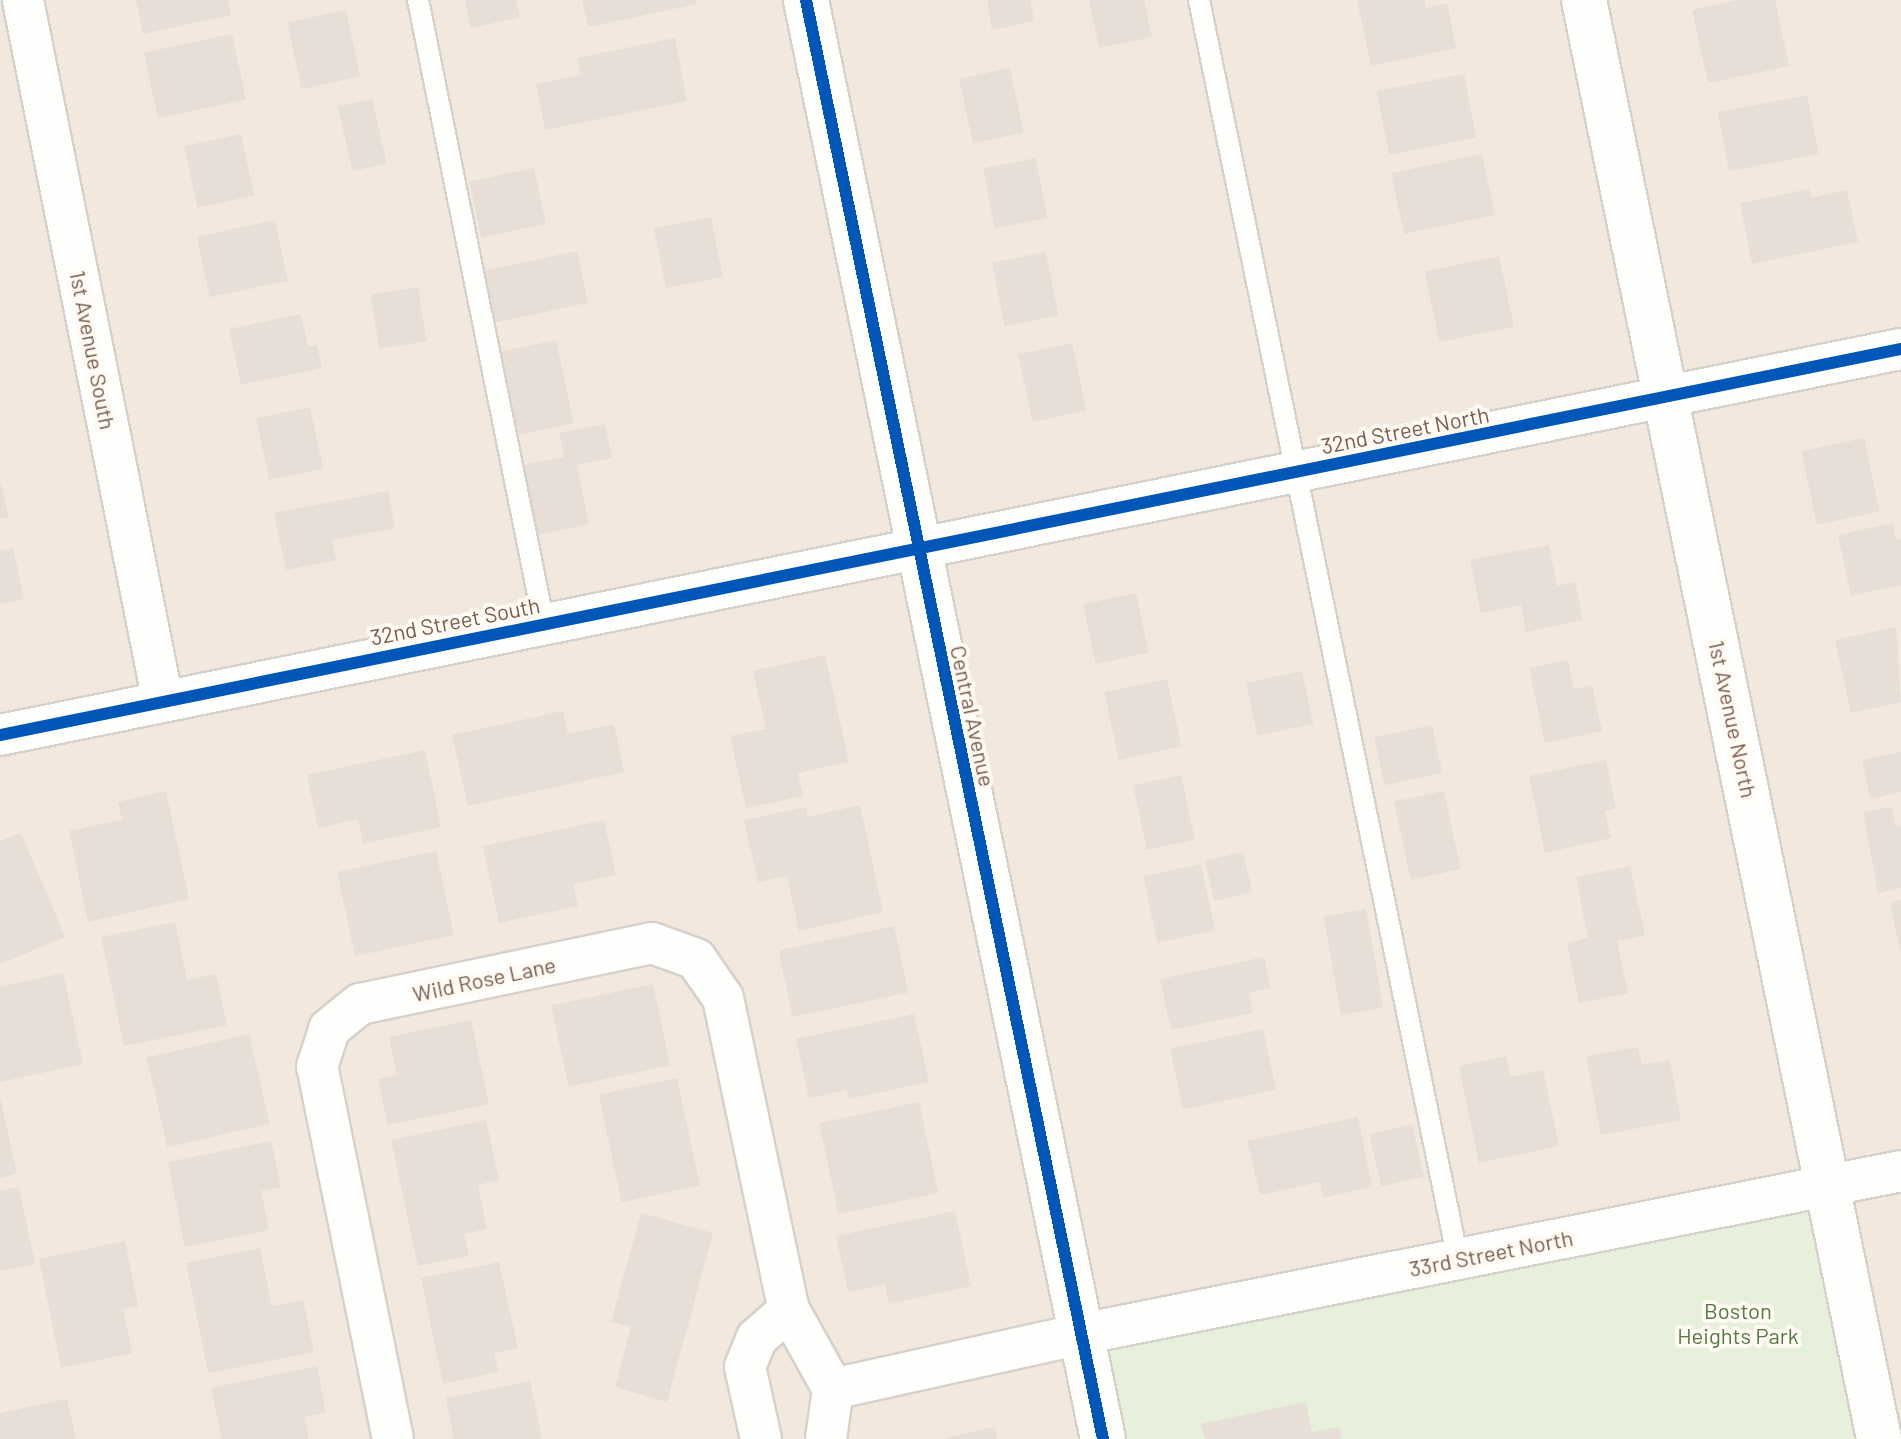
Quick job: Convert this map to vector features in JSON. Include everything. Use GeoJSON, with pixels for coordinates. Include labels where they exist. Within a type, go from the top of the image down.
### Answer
{"type":"FeatureCollection","features":[{"type":"Feature","properties":{"kind":"street","name":"1st Avenue South"},"geometry":{"type":"LineString","coordinates":[[23,0],[163,701]]}},
{"type":"Feature","properties":{"kind":"street","name":"Central Avenue"},"geometry":{"type":"LineString","coordinates":[[806,0],[1103,1439]]}},
{"type":"Feature","properties":{"kind":"street","name":"1st Avenue North"},"geometry":{"type":"LineString","coordinates":[[1584,0],[1830,1185],[1879,1439]]}},
{"type":"Feature","properties":{"kind":"street","name":"32nd Street North"},"geometry":{"type":"LineString","coordinates":[[917,548],[1901,349]]}},
{"type":"Feature","properties":{"kind":"street","name":"32nd Street South"},"geometry":{"type":"LineString","coordinates":[[0,735],[917,548]]}},
{"type":"Feature","properties":{"kind":"street","name":"Wild Rose Lane"},"geometry":{"type":"LineString","coordinates":[[393,1439],[317,1067],[329,1029],[360,1004],[652,943],[696,959],[723,998],[789,1310],[833,1389]]}},
{"type":"Feature","properties":{"kind":"street","name":"33rd Street North"},"geometry":{"type":"LineString","coordinates":[[1081,1334],[1901,1171]]}},
{"type":"Feature","properties":{"kind":"street"},"geometry":{"type":"LineString","coordinates":[[761,1439],[745,1367],[757,1338],[789,1310]]}},
{"type":"Feature","properties":{"kind":"street"},"geometry":{"type":"LineString","coordinates":[[826,1439],[833,1389],[1081,1334]]}},
{"type":"Feature","properties":{"kind":"lane"},"geometry":{"type":"LineString","coordinates":[[418,0],[544,624]]}},
{"type":"Feature","properties":{"kind":"lane"},"geometry":{"type":"LineString","coordinates":[[1199,0],[1458,1259]]}},
{"type":"Feature","properties":{"kind":"shaded area"},"geometry":{"type":"Polygon","coordinates":[[[0,0],[1901,0],[1901,1439],[0,1439],[0,0]]]}},
{"type":"Feature","properties":{"kind":"green space","name":"Boston Heights Park"},"geometry":{"type":"Polygon","coordinates":[[[1830,1185],[1879,1439],[1103,1439],[1081,1334],[1830,1185]]]}},
{"type":"Feature","properties":{"kind":"building"},"geometry":{"type":"Polygon","coordinates":[[[136,0],[228,0],[231,15],[143,34],[136,0]]]}},
{"type":"Feature","properties":{"kind":"building"},"geometry":{"type":"Polygon","coordinates":[[[465,0],[516,0],[520,17],[471,28],[465,0]]]}},
{"type":"Feature","properties":{"kind":"building"},"geometry":{"type":"Polygon","coordinates":[[[582,0],[696,0],[697,4],[588,27],[582,0]]]}},
{"type":"Feature","properties":{"kind":"building"},"geometry":{"type":"Polygon","coordinates":[[[987,0],[1030,0],[1034,21],[992,30],[987,0]]]}},
{"type":"Feature","properties":{"kind":"building"},"geometry":{"type":"Polygon","coordinates":[[[1089,0],[1144,0],[1152,37],[1099,48],[1089,0]]]}},
{"type":"Feature","properties":{"kind":"building"},"geometry":{"type":"Polygon","coordinates":[[[1357,0],[1424,0],[1426,8],[1447,3],[1456,48],[1371,66],[1357,0]]]}},
{"type":"Feature","properties":{"kind":"building"},"geometry":{"type":"Polygon","coordinates":[[[1738,0],[1775,0],[1789,66],[1708,83],[1692,10],[1738,0]]]}},
{"type":"Feature","properties":{"kind":"building"},"geometry":{"type":"Polygon","coordinates":[[[346,10],[360,77],[301,89],[287,22],[346,10]]]}},
{"type":"Feature","properties":{"kind":"building"},"geometry":{"type":"Polygon","coordinates":[[[232,34],[246,100],[158,118],[144,53],[232,34]]]}},
{"type":"Feature","properties":{"kind":"building"},"geometry":{"type":"Polygon","coordinates":[[[675,38],[687,101],[545,130],[536,84],[581,75],[577,58],[675,38]]]}},
{"type":"Feature","properties":{"kind":"building"},"geometry":{"type":"Polygon","coordinates":[[[1010,68],[1024,133],[973,143],[959,79],[1010,68]]]}},
{"type":"Feature","properties":{"kind":"building"},"geometry":{"type":"Polygon","coordinates":[[[1464,74],[1476,138],[1389,155],[1377,91],[1464,74]]]}},
{"type":"Feature","properties":{"kind":"building"},"geometry":{"type":"Polygon","coordinates":[[[1807,95],[1818,154],[1729,171],[1718,112],[1807,95]]]}},
{"type":"Feature","properties":{"kind":"building"},"geometry":{"type":"Polygon","coordinates":[[[372,99],[387,163],[353,171],[338,107],[372,99]]]}},
{"type":"Feature","properties":{"kind":"building"},"geometry":{"type":"Polygon","coordinates":[[[241,134],[254,196],[197,208],[184,146],[241,134]]]}},
{"type":"Feature","properties":{"kind":"building"},"geometry":{"type":"Polygon","coordinates":[[[1482,154],[1495,215],[1404,234],[1391,173],[1482,154]]]}},
{"type":"Feature","properties":{"kind":"building"},"geometry":{"type":"Polygon","coordinates":[[[1036,158],[1048,218],[995,228],[983,168],[1036,158]]]}},
{"type":"Feature","properties":{"kind":"building"},"geometry":{"type":"Polygon","coordinates":[[[534,168],[546,224],[481,237],[469,182],[534,168]]]}},
{"type":"Feature","properties":{"kind":"building"},"geometry":{"type":"Polygon","coordinates":[[[1809,189],[1811,198],[1847,190],[1858,242],[1752,264],[1740,203],[1809,189]]]}},
{"type":"Feature","properties":{"kind":"building"},"geometry":{"type":"Polygon","coordinates":[[[711,217],[723,277],[666,288],[654,228],[711,217]]]}},
{"type":"Feature","properties":{"kind":"building"},"geometry":{"type":"Polygon","coordinates":[[[275,220],[288,281],[210,297],[197,237],[275,220]]]}},
{"type":"Feature","properties":{"kind":"building"},"geometry":{"type":"Polygon","coordinates":[[[577,251],[588,303],[495,323],[484,271],[577,251]]]}},
{"type":"Feature","properties":{"kind":"building"},"geometry":{"type":"Polygon","coordinates":[[[1046,252],[1058,316],[1004,326],[992,262],[1046,252]]]}},
{"type":"Feature","properties":{"kind":"building"},"geometry":{"type":"Polygon","coordinates":[[[1499,256],[1514,326],[1440,342],[1425,272],[1499,256]]]}},
{"type":"Feature","properties":{"kind":"building"},"geometry":{"type":"Polygon","coordinates":[[[418,287],[427,341],[379,349],[371,295],[418,287]]]}},
{"type":"Feature","properties":{"kind":"building"},"geometry":{"type":"Polygon","coordinates":[[[301,314],[308,347],[317,345],[322,368],[241,385],[229,329],[301,314]]]}},
{"type":"Feature","properties":{"kind":"building"},"geometry":{"type":"Polygon","coordinates":[[[556,340],[574,423],[515,436],[497,352],[556,340]]]}},
{"type":"Feature","properties":{"kind":"building"},"geometry":{"type":"Polygon","coordinates":[[[1072,343],[1086,410],[1033,422],[1018,354],[1072,343]]]}},
{"type":"Feature","properties":{"kind":"building"},"geometry":{"type":"Polygon","coordinates":[[[310,407],[323,469],[269,480],[256,418],[310,407]]]}},
{"type":"Feature","properties":{"kind":"building"},"geometry":{"type":"Polygon","coordinates":[[[605,424],[612,458],[577,465],[589,524],[537,535],[522,465],[564,457],[559,433],[605,424]]]}},
{"type":"Feature","properties":{"kind":"building"},"geometry":{"type":"Polygon","coordinates":[[[1864,438],[1880,511],[1817,525],[1801,451],[1864,438]]]}},
{"type":"Feature","properties":{"kind":"building"},"geometry":{"type":"Polygon","coordinates":[[[0,482],[9,517],[0,519],[0,482]]]}},
{"type":"Feature","properties":{"kind":"building"},"geometry":{"type":"Polygon","coordinates":[[[388,491],[395,528],[332,540],[336,560],[286,570],[274,513],[388,491]]]}},
{"type":"Feature","properties":{"kind":"building"},"geometry":{"type":"Polygon","coordinates":[[[1893,523],[1896,540],[1901,539],[1901,585],[1851,596],[1838,535],[1893,523]]]}},
{"type":"Feature","properties":{"kind":"building"},"geometry":{"type":"Polygon","coordinates":[[[1549,545],[1557,586],[1575,582],[1583,620],[1526,632],[1521,605],[1481,613],[1470,560],[1549,545]]]}},
{"type":"Feature","properties":{"kind":"building"},"geometry":{"type":"Polygon","coordinates":[[[13,548],[24,599],[0,604],[0,551],[13,548]]]}},
{"type":"Feature","properties":{"kind":"building"},"geometry":{"type":"Polygon","coordinates":[[[1136,593],[1149,653],[1096,664],[1083,604],[1136,593]]]}},
{"type":"Feature","properties":{"kind":"building"},"geometry":{"type":"Polygon","coordinates":[[[1896,627],[1901,702],[1851,713],[1835,640],[1896,627]]]}},
{"type":"Feature","properties":{"kind":"building"},"geometry":{"type":"Polygon","coordinates":[[[825,655],[849,762],[798,773],[803,796],[746,808],[730,736],[766,729],[753,671],[825,655]]]}},
{"type":"Feature","properties":{"kind":"building"},"geometry":{"type":"Polygon","coordinates":[[[1568,660],[1574,689],[1592,685],[1602,731],[1545,743],[1529,668],[1568,660]]]}},
{"type":"Feature","properties":{"kind":"building"},"geometry":{"type":"Polygon","coordinates":[[[1302,671],[1313,724],[1257,736],[1246,683],[1302,671]]]}},
{"type":"Feature","properties":{"kind":"building"},"geometry":{"type":"Polygon","coordinates":[[[1167,679],[1181,746],[1119,760],[1104,692],[1167,679]]]}},
{"type":"Feature","properties":{"kind":"building"},"geometry":{"type":"Polygon","coordinates":[[[563,711],[568,734],[614,724],[624,772],[468,806],[452,735],[563,711]]]}},
{"type":"Feature","properties":{"kind":"building"},"geometry":{"type":"Polygon","coordinates":[[[1432,725],[1442,773],[1384,785],[1374,737],[1432,725]]]}},
{"type":"Feature","properties":{"kind":"building"},"geometry":{"type":"Polygon","coordinates":[[[425,750],[441,827],[363,844],[358,819],[318,828],[307,775],[425,750]]]}},
{"type":"Feature","properties":{"kind":"building"},"geometry":{"type":"Polygon","coordinates":[[[1901,752],[1901,792],[1870,799],[1862,760],[1901,752]]]}},
{"type":"Feature","properties":{"kind":"building"},"geometry":{"type":"Polygon","coordinates":[[[1606,760],[1616,808],[1605,811],[1611,838],[1545,853],[1529,776],[1606,760]]]}},
{"type":"Feature","properties":{"kind":"building"},"geometry":{"type":"Polygon","coordinates":[[[1181,775],[1195,840],[1147,850],[1133,785],[1181,775]]]}},
{"type":"Feature","properties":{"kind":"building"},"geometry":{"type":"Polygon","coordinates":[[[166,791],[189,899],[88,922],[69,831],[122,820],[118,802],[166,791]]]}},
{"type":"Feature","properties":{"kind":"building"},"geometry":{"type":"Polygon","coordinates":[[[1444,791],[1461,869],[1411,880],[1394,802],[1444,791]]]}},
{"type":"Feature","properties":{"kind":"building"},"geometry":{"type":"Polygon","coordinates":[[[860,805],[883,912],[799,931],[787,876],[758,882],[744,820],[806,807],[808,817],[860,805]]]}},
{"type":"Feature","properties":{"kind":"building"},"geometry":{"type":"Polygon","coordinates":[[[1892,807],[1896,827],[1901,826],[1901,888],[1878,893],[1863,812],[1892,807]]]}},
{"type":"Feature","properties":{"kind":"building"},"geometry":{"type":"Polygon","coordinates":[[[604,820],[616,875],[573,884],[578,906],[499,923],[483,846],[604,820]]]}},
{"type":"Feature","properties":{"kind":"building"},"geometry":{"type":"Polygon","coordinates":[[[21,833],[65,937],[0,964],[0,841],[21,833]]]}},
{"type":"Feature","properties":{"kind":"building"},"geometry":{"type":"Polygon","coordinates":[[[436,851],[454,935],[355,956],[337,872],[436,851]]]}},
{"type":"Feature","properties":{"kind":"building"},"geometry":{"type":"Polygon","coordinates":[[[1243,852],[1252,892],[1214,901],[1205,861],[1243,852]]]}},
{"type":"Feature","properties":{"kind":"building"},"geometry":{"type":"Polygon","coordinates":[[[1201,864],[1215,931],[1157,943],[1143,876],[1201,864]]]}},
{"type":"Feature","properties":{"kind":"building"},"geometry":{"type":"Polygon","coordinates":[[[1630,866],[1645,935],[1617,941],[1628,993],[1579,1003],[1567,943],[1588,938],[1576,877],[1630,866]]]}},
{"type":"Feature","properties":{"kind":"building"},"geometry":{"type":"Polygon","coordinates":[[[1901,900],[1901,950],[1900,950],[1890,903],[1901,900]]]}},
{"type":"Feature","properties":{"kind":"building"},"geometry":{"type":"Polygon","coordinates":[[[1366,909],[1383,1007],[1341,1015],[1324,916],[1366,909]]]}},
{"type":"Feature","properties":{"kind":"building"},"geometry":{"type":"Polygon","coordinates":[[[175,922],[187,980],[216,974],[227,1025],[124,1046],[101,937],[175,922]]]}},
{"type":"Feature","properties":{"kind":"building"},"geometry":{"type":"Polygon","coordinates":[[[894,926],[908,993],[793,1017],[779,951],[894,926]]]}},
{"type":"Feature","properties":{"kind":"building"},"geometry":{"type":"Polygon","coordinates":[[[1264,957],[1271,988],[1249,993],[1253,1013],[1171,1030],[1160,979],[1264,957]]]}},
{"type":"Feature","properties":{"kind":"building"},"geometry":{"type":"Polygon","coordinates":[[[63,973],[83,1064],[0,1082],[0,987],[63,973]]]}},
{"type":"Feature","properties":{"kind":"building"},"geometry":{"type":"Polygon","coordinates":[[[653,984],[670,1065],[569,1087],[551,1006],[653,984]]]}},
{"type":"Feature","properties":{"kind":"building"},"geometry":{"type":"Polygon","coordinates":[[[914,1014],[929,1082],[848,1099],[847,1090],[809,1098],[796,1039],[914,1014]]]}},
{"type":"Feature","properties":{"kind":"building"},"geometry":{"type":"Polygon","coordinates":[[[471,1020],[489,1104],[388,1125],[378,1079],[397,1075],[389,1037],[471,1020]]]}},
{"type":"Feature","properties":{"kind":"building"},"geometry":{"type":"Polygon","coordinates":[[[1263,1029],[1276,1090],[1183,1109],[1170,1049],[1263,1029]]]}},
{"type":"Feature","properties":{"kind":"building"},"geometry":{"type":"Polygon","coordinates":[[[249,1034],[270,1124],[167,1147],[147,1058],[249,1034]]]}},
{"type":"Feature","properties":{"kind":"building"},"geometry":{"type":"Polygon","coordinates":[[[1638,1047],[1642,1065],[1670,1060],[1681,1120],[1601,1135],[1586,1056],[1638,1047]]]}},
{"type":"Feature","properties":{"kind":"building"},"geometry":{"type":"Polygon","coordinates":[[[1506,1056],[1511,1077],[1543,1070],[1559,1146],[1479,1163],[1459,1066],[1506,1056]]]}},
{"type":"Feature","properties":{"kind":"building"},"geometry":{"type":"Polygon","coordinates":[[[677,1078],[700,1186],[622,1202],[599,1095],[677,1078]]]}},
{"type":"Feature","properties":{"kind":"building"},"geometry":{"type":"Polygon","coordinates":[[[0,1097],[17,1174],[0,1178],[0,1097]]]}},
{"type":"Feature","properties":{"kind":"building"},"geometry":{"type":"Polygon","coordinates":[[[919,1102],[938,1193],[839,1214],[819,1123],[919,1102]]]}},
{"type":"Feature","properties":{"kind":"building"},"geometry":{"type":"Polygon","coordinates":[[[1358,1117],[1372,1187],[1323,1198],[1320,1182],[1260,1195],[1247,1141],[1358,1117]]]}},
{"type":"Feature","properties":{"kind":"building"},"geometry":{"type":"Polygon","coordinates":[[[486,1120],[499,1180],[478,1185],[487,1229],[464,1234],[469,1256],[418,1266],[391,1140],[486,1120]]]}},
{"type":"Feature","properties":{"kind":"building"},"geometry":{"type":"Polygon","coordinates":[[[1412,1124],[1424,1177],[1381,1187],[1369,1134],[1412,1124]]]}},
{"type":"Feature","properties":{"kind":"building"},"geometry":{"type":"Polygon","coordinates":[[[271,1141],[281,1187],[261,1191],[269,1230],[185,1247],[168,1162],[271,1141]]]}},
{"type":"Feature","properties":{"kind":"building"},"geometry":{"type":"Polygon","coordinates":[[[19,1187],[35,1264],[0,1271],[0,1191],[19,1187]]]}},
{"type":"Feature","properties":{"kind":"building"},"geometry":{"type":"Polygon","coordinates":[[[955,1211],[971,1286],[889,1304],[885,1284],[848,1292],[836,1236],[955,1211]]]}},
{"type":"Feature","properties":{"kind":"building"},"geometry":{"type":"Polygon","coordinates":[[[641,1213],[713,1233],[667,1402],[615,1387],[631,1327],[611,1322],[641,1213]]]}},
{"type":"Feature","properties":{"kind":"building"},"geometry":{"type":"Polygon","coordinates":[[[125,1241],[138,1306],[123,1309],[132,1353],[61,1368],[39,1259],[125,1241]]]}},
{"type":"Feature","properties":{"kind":"building"},"geometry":{"type":"Polygon","coordinates":[[[260,1248],[272,1306],[303,1300],[314,1352],[208,1373],[186,1263],[260,1248]]]}},
{"type":"Feature","properties":{"kind":"building"},"geometry":{"type":"Polygon","coordinates":[[[499,1262],[518,1348],[494,1353],[498,1372],[443,1384],[421,1278],[499,1262]]]}},
{"type":"Feature","properties":{"kind":"building"},"geometry":{"type":"Polygon","coordinates":[[[317,1366],[326,1413],[304,1417],[309,1439],[222,1439],[211,1388],[317,1366]]]}},
{"type":"Feature","properties":{"kind":"building"},"geometry":{"type":"Polygon","coordinates":[[[530,1381],[542,1439],[454,1439],[446,1398],[530,1381]]]}},
{"type":"Feature","properties":{"kind":"building"},"geometry":{"type":"Polygon","coordinates":[[[67,1399],[76,1439],[0,1439],[0,1413],[67,1399]]]}},
{"type":"Feature","properties":{"kind":"building"},"geometry":{"type":"Polygon","coordinates":[[[1306,1402],[1312,1432],[1339,1427],[1342,1439],[1205,1439],[1201,1424],[1306,1402]]]}},
{"type":"Feature","properties":{"kind":"building"},"geometry":{"type":"Polygon","coordinates":[[[995,1427],[997,1439],[945,1439],[945,1438],[995,1427]]]}},
{"type":"Feature","properties":{"kind":"cycle path"},"geometry":{"type":"LineString","coordinates":[[806,0],[1103,1439]]}},
{"type":"Feature","properties":{"kind":"cycle path"},"geometry":{"type":"LineString","coordinates":[[0,735],[1901,349]]}}]}
